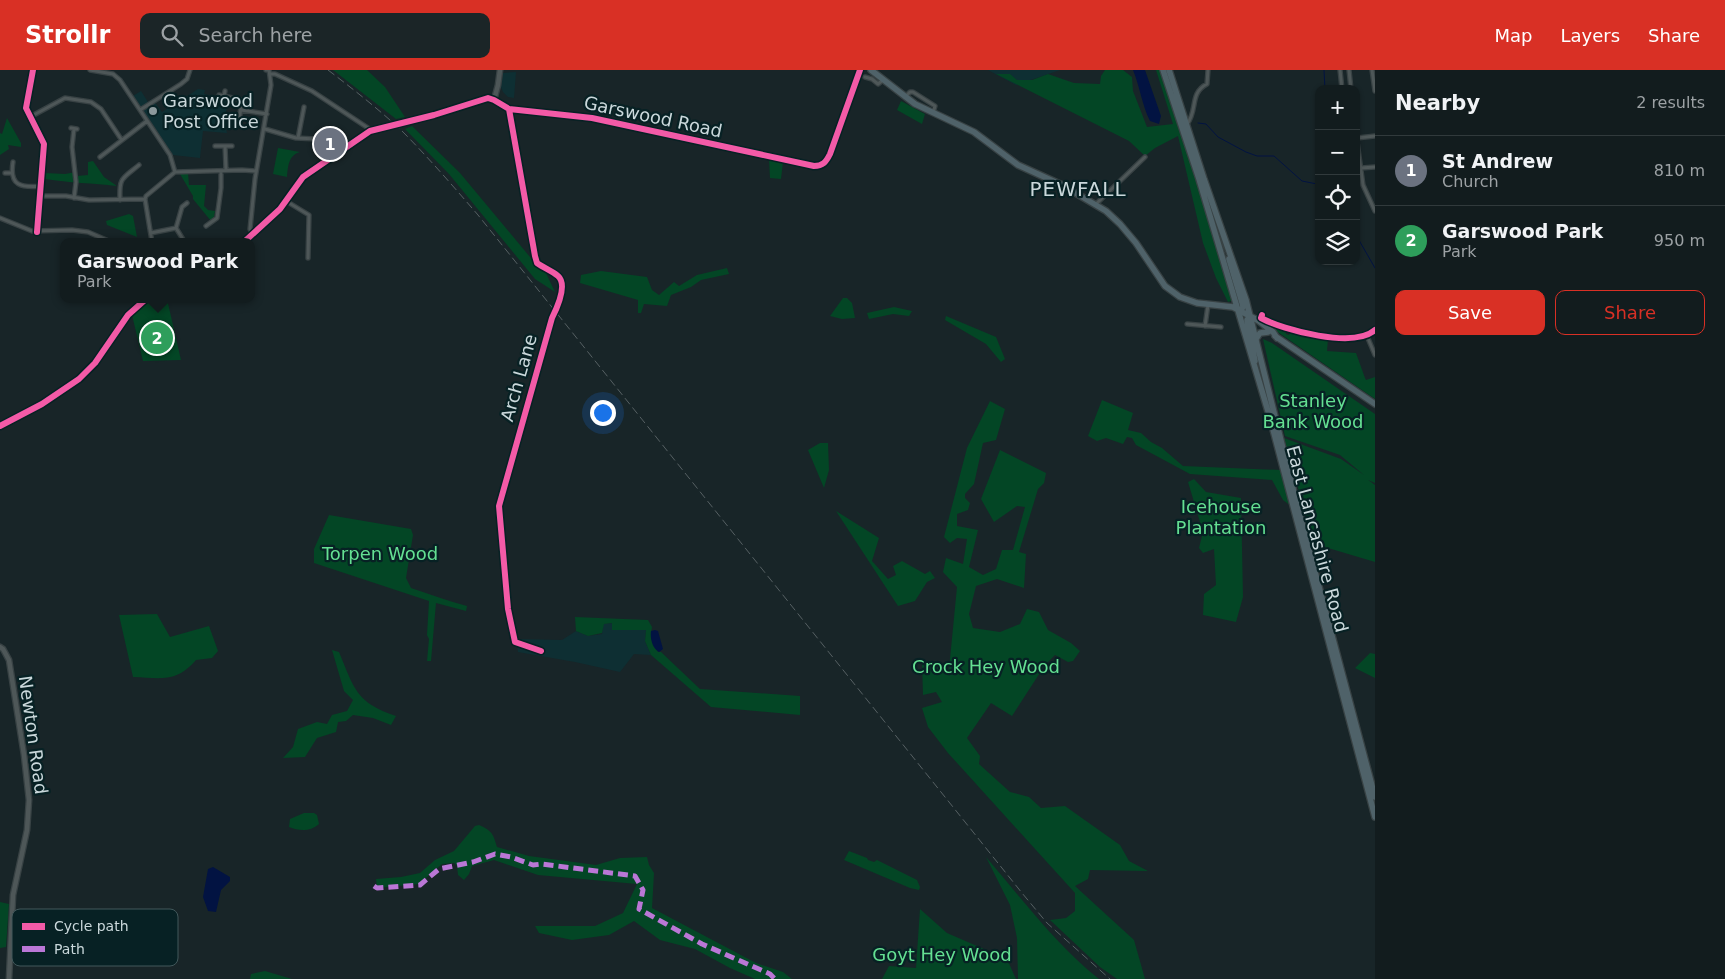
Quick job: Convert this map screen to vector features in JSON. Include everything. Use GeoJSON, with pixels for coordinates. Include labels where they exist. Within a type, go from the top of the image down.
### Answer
{"type":"FeatureCollection","features":[{"type":"Feature","properties":{"kind":"highway"},"geometry":{"type":"LineString","coordinates":[[871,70],[905,97],[933,113],[974,132],[1018,165],[1062,185],[1096,204],[1128,233],[1169,290],[1187,301],[1226,306],[1240,312],[1263,324],[1277,338]]}},
{"type":"Feature","properties":{"kind":"highway","name":"East Lancashire Road"},"geometry":{"type":"LineString","coordinates":[[1163,70],[1186,128],[1250,318],[1294,493],[1375,797]]}},
{"type":"Feature","properties":{"kind":"highway","name":"East Lancashire Road"},"geometry":{"type":"LineString","coordinates":[[1169,70],[1256,369],[1375,816]]}},
{"type":"Feature","properties":{"kind":"highway"},"geometry":{"type":"LineString","coordinates":[[1226,245],[1229,262],[1243,306],[1240,312]]}},
{"type":"Feature","properties":{"kind":"highway"},"geometry":{"type":"LineString","coordinates":[[1226,306],[1235,297]]}},
{"type":"Feature","properties":{"kind":"highway"},"geometry":{"type":"LineString","coordinates":[[1250,318],[1375,404]]}},
{"type":"Feature","properties":{"kind":"highway"},"geometry":{"type":"LineString","coordinates":[[1250,318],[1256,369]]}},
{"type":"Feature","properties":{"kind":"highway"},"geometry":{"type":"LineString","coordinates":[[1256,339],[1260,333],[1268,332]]}},
{"type":"Feature","properties":{"kind":"street"},"geometry":{"type":"LineString","coordinates":[[32,70],[26,108],[44,144],[37,232]]}},
{"type":"Feature","properties":{"kind":"street"},"geometry":{"type":"LineString","coordinates":[[90,70],[117,76],[170,155],[175,172]]}},
{"type":"Feature","properties":{"kind":"street"},"geometry":{"type":"LineString","coordinates":[[140,110],[181,84],[187,79],[190,70]]}},
{"type":"Feature","properties":{"kind":"street"},"geometry":{"type":"LineString","coordinates":[[248,238],[273,216],[304,177],[370,131],[434,115],[488,98],[494,100],[500,70]]}},
{"type":"Feature","properties":{"kind":"street","name":"Garswood Road"},"geometry":{"type":"LineString","coordinates":[[494,100],[509,109],[592,118],[645,128],[698,142],[820,166],[830,154],[860,70]]}},
{"type":"Feature","properties":{"kind":"street"},"geometry":{"type":"LineString","coordinates":[[1186,128],[1192,119],[1194,97],[1201,87],[1207,84],[1208,70]]}},
{"type":"Feature","properties":{"kind":"street"},"geometry":{"type":"LineString","coordinates":[[1340,70],[1342,85]]}},
{"type":"Feature","properties":{"kind":"street"},"geometry":{"type":"LineString","coordinates":[[1349,70],[1351,85]]}},
{"type":"Feature","properties":{"kind":"street"},"geometry":{"type":"LineString","coordinates":[[1372,70],[1375,90]]}},
{"type":"Feature","properties":{"kind":"street"},"geometry":{"type":"LineString","coordinates":[[268,71],[312,91],[370,131]]}},
{"type":"Feature","properties":{"kind":"street"},"geometry":{"type":"LineString","coordinates":[[252,234],[250,229],[256,171],[271,85],[268,71]]}},
{"type":"Feature","properties":{"kind":"street"},"geometry":{"type":"LineString","coordinates":[[866,79],[879,84],[883,80]]}},
{"type":"Feature","properties":{"kind":"street"},"geometry":{"type":"LineString","coordinates":[[224,96],[225,91]]}},
{"type":"Feature","properties":{"kind":"street"},"geometry":{"type":"LineString","coordinates":[[218,95],[242,100],[239,121]]}},
{"type":"Feature","properties":{"kind":"street"},"geometry":{"type":"LineString","coordinates":[[30,117],[65,98],[91,102],[101,108],[121,139]]}},
{"type":"Feature","properties":{"kind":"street"},"geometry":{"type":"LineString","coordinates":[[298,138],[305,114],[304,107]]}},
{"type":"Feature","properties":{"kind":"street","name":"Arch Lane"},"geometry":{"type":"LineString","coordinates":[[509,109],[537,263],[560,278],[562,283],[561,298],[552,318],[499,506],[508,609],[515,642],[541,651]]}},
{"type":"Feature","properties":{"kind":"street"},"geometry":{"type":"LineString","coordinates":[[241,110],[266,114]]}},
{"type":"Feature","properties":{"kind":"street"},"geometry":{"type":"LineString","coordinates":[[100,157],[147,120]]}},
{"type":"Feature","properties":{"kind":"street"},"geometry":{"type":"LineString","coordinates":[[74,129],[72,147],[76,182],[74,198]]}},
{"type":"Feature","properties":{"kind":"street"},"geometry":{"type":"LineString","coordinates":[[264,129],[298,138],[319,140],[331,157]]}},
{"type":"Feature","properties":{"kind":"street"},"geometry":{"type":"LineString","coordinates":[[1360,138],[1375,136]]}},
{"type":"Feature","properties":{"kind":"street"},"geometry":{"type":"LineString","coordinates":[[215,146],[232,146]]}},
{"type":"Feature","properties":{"kind":"street"},"geometry":{"type":"LineString","coordinates":[[225,146],[226,170]]}},
{"type":"Feature","properties":{"kind":"street"},"geometry":{"type":"LineString","coordinates":[[100,148],[104,154]]}},
{"type":"Feature","properties":{"kind":"street"},"geometry":{"type":"LineString","coordinates":[[1096,204],[1145,157]]}},
{"type":"Feature","properties":{"kind":"street"},"geometry":{"type":"LineString","coordinates":[[13,162],[11,173],[15,181],[24,187],[42,186]]}},
{"type":"Feature","properties":{"kind":"street"},"geometry":{"type":"LineString","coordinates":[[120,200],[119,183],[140,164]]}},
{"type":"Feature","properties":{"kind":"street"},"geometry":{"type":"LineString","coordinates":[[1375,167],[1360,168],[1364,189],[1375,211]]}},
{"type":"Feature","properties":{"kind":"street"},"geometry":{"type":"LineString","coordinates":[[217,218],[221,171]]}},
{"type":"Feature","properties":{"kind":"street"},"geometry":{"type":"LineString","coordinates":[[152,238],[146,196],[175,172],[256,171]]}},
{"type":"Feature","properties":{"kind":"street"},"geometry":{"type":"LineString","coordinates":[[5,173],[11,173]]}},
{"type":"Feature","properties":{"kind":"street"},"geometry":{"type":"LineString","coordinates":[[41,196],[88,200],[145,199]]}},
{"type":"Feature","properties":{"kind":"street"},"geometry":{"type":"LineString","coordinates":[[286,201],[309,216],[308,258]]}},
{"type":"Feature","properties":{"kind":"street"},"geometry":{"type":"LineString","coordinates":[[181,238],[176,228],[180,206],[187,203]]}},
{"type":"Feature","properties":{"kind":"street"},"geometry":{"type":"LineString","coordinates":[[206,226],[221,214]]}},
{"type":"Feature","properties":{"kind":"street"},"geometry":{"type":"LineString","coordinates":[[0,218],[27,230],[37,232],[72,230],[88,232],[102,238]]}},
{"type":"Feature","properties":{"kind":"street"},"geometry":{"type":"LineString","coordinates":[[151,233],[176,228]]}},
{"type":"Feature","properties":{"kind":"street"},"geometry":{"type":"LineString","coordinates":[[0,426],[42,404],[79,379],[95,363],[128,315],[142,303]]}},
{"type":"Feature","properties":{"kind":"street"},"geometry":{"type":"LineString","coordinates":[[1206,326],[1208,304]]}},
{"type":"Feature","properties":{"kind":"street"},"geometry":{"type":"LineString","coordinates":[[1262,315],[1261,318],[1289,332],[1315,336],[1367,336],[1375,330]]}},
{"type":"Feature","properties":{"kind":"street"},"geometry":{"type":"LineString","coordinates":[[1187,324],[1221,327]]}},
{"type":"Feature","properties":{"kind":"street"},"geometry":{"type":"LineString","coordinates":[[1367,336],[1375,355]]}},
{"type":"Feature","properties":{"kind":"street","name":"Newton Road"},"geometry":{"type":"LineString","coordinates":[[0,647],[7,654],[9,660],[29,800],[27,830],[13,895],[12,909]]}},
{"type":"Feature","properties":{"kind":"street","name":"Newton Road"},"geometry":{"type":"LineString","coordinates":[[9,979],[12,916]]}},
{"type":"Feature","properties":{"kind":"shaded area"},"geometry":{"type":"Polygon","coordinates":[[[988,70],[1060,70],[1016,85],[988,70]]]}},
{"type":"Feature","properties":{"kind":"shaded area"},"geometry":{"type":"Polygon","coordinates":[[[1133,70],[1145,70],[1161,116],[1159,124],[1150,121],[1133,70]]]}},
{"type":"Feature","properties":{"kind":"shaded area"},"geometry":{"type":"Polygon","coordinates":[[[516,72],[514,98],[508,97],[501,87],[503,73],[516,72]]]}},
{"type":"Feature","properties":{"kind":"shaded area"},"geometry":{"type":"Polygon","coordinates":[[[198,89],[205,90],[204,94],[229,99],[224,120],[227,133],[203,131],[200,158],[173,155],[133,96],[141,91],[148,102],[152,99],[162,112],[198,89]]]}},
{"type":"Feature","properties":{"kind":"shaded area"},"geometry":{"type":"Polygon","coordinates":[[[613,623],[612,630],[646,630],[645,641],[651,655],[634,654],[620,672],[518,652],[516,639],[562,640],[576,631],[588,636],[602,634],[603,624],[613,623]]]}},
{"type":"Feature","properties":{"kind":"shaded area"},"geometry":{"type":"Polygon","coordinates":[[[651,631],[658,631],[663,649],[659,652],[651,640],[651,631]]]}},
{"type":"Feature","properties":{"kind":"shaded area"},"geometry":{"type":"Polygon","coordinates":[[[213,867],[230,877],[230,881],[221,890],[216,912],[208,911],[203,897],[208,869],[213,867]]]}},
{"type":"Feature","properties":{"kind":"green space"},"geometry":{"type":"Polygon","coordinates":[[[333,70],[367,70],[385,87],[405,117],[396,119],[333,70]]]}},
{"type":"Feature","properties":{"kind":"green space"},"geometry":{"type":"Polygon","coordinates":[[[1105,70],[1123,70],[1132,77],[1133,91],[1147,127],[1173,124],[1156,70],[1161,70],[1225,271],[1232,297],[1231,301],[1228,302],[1216,278],[1203,243],[1178,136],[1155,148],[1145,156],[1129,141],[996,74],[1010,74],[1017,80],[1032,80],[1048,74],[1074,83],[1100,84],[1101,76],[1105,70]]]}},
{"type":"Feature","properties":{"kind":"green space"},"geometry":{"type":"Polygon","coordinates":[[[901,101],[925,114],[922,124],[897,110],[901,101]]]}},
{"type":"Feature","properties":{"kind":"green space"},"geometry":{"type":"Polygon","coordinates":[[[7,118],[21,143],[21,147],[8,145],[9,149],[0,155],[0,133],[2,134],[7,118]]]}},
{"type":"Feature","properties":{"kind":"green space"},"geometry":{"type":"Polygon","coordinates":[[[412,126],[460,173],[535,263],[545,271],[555,292],[535,279],[449,174],[405,129],[412,126]]]}},
{"type":"Feature","properties":{"kind":"green space"},"geometry":{"type":"Polygon","coordinates":[[[278,148],[300,152],[291,159],[287,177],[273,174],[278,148]]]}},
{"type":"Feature","properties":{"kind":"green space"},"geometry":{"type":"Polygon","coordinates":[[[769,159],[783,162],[781,179],[770,178],[769,159]]]}},
{"type":"Feature","properties":{"kind":"green space"},"geometry":{"type":"Polygon","coordinates":[[[93,161],[104,177],[117,186],[45,179],[45,173],[65,174],[76,172],[77,176],[88,175],[88,162],[93,161]]]}},
{"type":"Feature","properties":{"kind":"green space"},"geometry":{"type":"Polygon","coordinates":[[[188,173],[189,185],[206,185],[204,206],[208,210],[215,211],[211,221],[193,199],[180,174],[188,173]]]}},
{"type":"Feature","properties":{"kind":"green space"},"geometry":{"type":"Polygon","coordinates":[[[129,214],[133,216],[137,237],[107,225],[106,221],[129,214]]]}},
{"type":"Feature","properties":{"kind":"green space"},"geometry":{"type":"Polygon","coordinates":[[[727,268],[729,274],[701,280],[691,287],[671,295],[667,306],[644,304],[641,313],[638,313],[638,300],[580,283],[581,275],[601,271],[647,277],[652,290],[659,295],[674,282],[679,286],[697,275],[727,268]]]}},
{"type":"Feature","properties":{"kind":"green space"},"geometry":{"type":"Polygon","coordinates":[[[843,298],[847,298],[852,303],[855,318],[842,319],[830,316],[843,298]]]}},
{"type":"Feature","properties":{"kind":"green space"},"geometry":{"type":"Polygon","coordinates":[[[145,303],[168,303],[181,360],[143,361],[132,315],[145,303]]]}},
{"type":"Feature","properties":{"kind":"green space"},"geometry":{"type":"Polygon","coordinates":[[[894,307],[912,311],[909,316],[893,314],[869,319],[867,313],[894,307]]]}},
{"type":"Feature","properties":{"kind":"green space"},"geometry":{"type":"Polygon","coordinates":[[[946,316],[996,337],[1005,359],[1001,362],[986,344],[945,320],[946,316]]]}},
{"type":"Feature","properties":{"kind":"green space"},"geometry":{"type":"Polygon","coordinates":[[[1266,324],[1286,331],[1286,334],[1289,335],[1290,333],[1328,339],[1327,351],[1356,353],[1366,380],[1375,377],[1375,399],[1266,324]]]}},
{"type":"Feature","properties":{"kind":"green space","name":"Stanley Bank Wood"},"geometry":{"type":"Polygon","coordinates":[[[1263,339],[1272,343],[1375,414],[1375,483],[1368,480],[1375,485],[1375,562],[1318,545],[1313,541],[1284,438],[1341,459],[1364,475],[1340,455],[1285,436],[1263,339]]]}},
{"type":"Feature","properties":{"kind":"green space"},"geometry":{"type":"Polygon","coordinates":[[[1102,400],[1133,413],[1128,430],[1141,433],[1183,466],[1281,470],[1291,506],[1283,500],[1272,480],[1190,474],[1136,445],[1132,438],[1127,437],[1123,444],[1106,438],[1097,441],[1088,436],[1102,400]]]}},
{"type":"Feature","properties":{"kind":"green space","name":"Crock Hey Wood"},"geometry":{"type":"Polygon","coordinates":[[[990,401],[1005,409],[996,440],[983,443],[974,484],[965,494],[965,498],[970,503],[968,510],[957,514],[957,526],[978,530],[969,567],[983,575],[996,569],[1002,550],[1013,550],[1025,507],[1017,506],[994,522],[981,499],[1000,450],[1046,473],[1044,483],[1038,489],[1019,552],[1026,554],[1024,588],[997,579],[976,586],[969,614],[973,628],[1000,632],[1020,624],[1027,609],[1039,612],[1048,630],[1071,643],[1080,651],[1073,661],[1068,662],[1055,655],[1045,665],[1012,716],[991,703],[967,738],[980,756],[979,764],[1010,792],[1029,797],[1041,808],[1065,806],[1120,845],[1129,861],[1148,871],[1090,870],[1088,879],[1075,886],[1134,940],[1145,979],[1117,979],[1100,967],[1050,920],[1066,918],[1075,911],[1075,893],[948,753],[928,727],[922,708],[942,702],[936,692],[923,695],[922,664],[949,669],[957,587],[943,572],[946,558],[963,564],[967,539],[957,538],[950,543],[944,537],[967,448],[990,401]]]}},
{"type":"Feature","properties":{"kind":"green space"},"geometry":{"type":"Polygon","coordinates":[[[820,443],[828,443],[829,470],[824,488],[808,450],[820,443]]]}},
{"type":"Feature","properties":{"kind":"green space","name":"Icehouse Plantation"},"geometry":{"type":"Polygon","coordinates":[[[1194,479],[1206,492],[1241,498],[1243,597],[1236,622],[1203,615],[1204,594],[1216,585],[1214,549],[1203,553],[1199,548],[1203,532],[1188,482],[1194,479]]]}},
{"type":"Feature","properties":{"kind":"green space"},"geometry":{"type":"Polygon","coordinates":[[[836,511],[879,538],[872,561],[888,579],[896,575],[893,566],[902,561],[925,574],[930,571],[935,578],[927,582],[915,601],[898,606],[836,511]]]}},
{"type":"Feature","properties":{"kind":"green space","name":"Torpen Wood"},"geometry":{"type":"Polygon","coordinates":[[[329,515],[411,529],[413,535],[406,578],[411,588],[467,606],[466,611],[436,603],[431,661],[427,661],[429,601],[314,563],[314,549],[329,515]]]}},
{"type":"Feature","properties":{"kind":"green space"},"geometry":{"type":"Polygon","coordinates":[[[157,614],[170,637],[209,626],[218,651],[212,658],[196,660],[175,676],[160,678],[133,677],[119,615],[157,614]]]}},
{"type":"Feature","properties":{"kind":"green space"},"geometry":{"type":"Polygon","coordinates":[[[575,617],[648,620],[652,627],[652,640],[658,652],[661,652],[700,689],[800,696],[800,715],[711,707],[651,655],[645,641],[646,630],[612,630],[612,623],[604,624],[602,633],[588,636],[576,631],[575,617]]]}},
{"type":"Feature","properties":{"kind":"green space"},"geometry":{"type":"Polygon","coordinates":[[[332,650],[339,652],[353,685],[364,700],[372,706],[396,716],[391,725],[373,718],[353,715],[346,721],[338,722],[336,732],[317,738],[305,757],[283,758],[293,747],[298,729],[317,722],[327,724],[332,715],[347,711],[353,700],[344,691],[332,650]]]}},
{"type":"Feature","properties":{"kind":"green space"},"geometry":{"type":"Polygon","coordinates":[[[1370,653],[1375,654],[1375,678],[1355,668],[1370,653]]]}},
{"type":"Feature","properties":{"kind":"green space"},"geometry":{"type":"Polygon","coordinates":[[[304,813],[314,813],[317,815],[319,824],[304,830],[289,827],[290,819],[304,813]]]}},
{"type":"Feature","properties":{"kind":"green space"},"geometry":{"type":"Polygon","coordinates":[[[479,825],[491,833],[497,847],[529,856],[596,865],[620,858],[647,857],[654,873],[652,908],[756,963],[783,972],[792,979],[755,979],[695,949],[660,940],[634,921],[609,935],[572,940],[539,933],[535,926],[595,926],[623,913],[637,884],[538,875],[494,860],[472,866],[464,880],[458,875],[457,866],[454,863],[442,864],[419,884],[377,888],[376,879],[420,873],[435,860],[454,851],[475,826],[479,825]]]}},
{"type":"Feature","properties":{"kind":"green space"},"geometry":{"type":"Polygon","coordinates":[[[849,851],[874,862],[877,860],[917,880],[920,887],[919,890],[844,860],[849,851]]]}},
{"type":"Feature","properties":{"kind":"green space","name":"Goyt Hey Wood"},"geometry":{"type":"Polygon","coordinates":[[[986,857],[1054,937],[1099,979],[1018,979],[1017,938],[1010,905],[986,857]]]}},
{"type":"Feature","properties":{"kind":"green space"},"geometry":{"type":"Polygon","coordinates":[[[0,902],[9,904],[6,947],[0,948],[0,902]]]}},
{"type":"Feature","properties":{"kind":"green space","name":"Goyt Hey Wood"},"geometry":{"type":"Polygon","coordinates":[[[920,909],[947,933],[1007,959],[1016,979],[882,979],[889,966],[916,968],[920,909]]]}},
{"type":"Feature","properties":{"kind":"green space"},"geometry":{"type":"Polygon","coordinates":[[[265,971],[292,979],[250,979],[251,974],[265,971]]]}},
{"type":"Feature","properties":{"kind":"waterway"},"geometry":{"type":"LineString","coordinates":[[1324,70],[1325,85]]}},
{"type":"Feature","properties":{"kind":"waterway"},"geometry":{"type":"LineString","coordinates":[[1198,123],[1206,124],[1218,137],[1246,152],[1257,156],[1274,156],[1302,181],[1315,184]]}},
{"type":"Feature","properties":{"kind":"waterway"},"geometry":{"type":"LineString","coordinates":[[1360,242],[1375,268]]}},
{"type":"Feature","properties":{"kind":"railway"},"geometry":{"type":"LineString","coordinates":[[328,70],[400,129],[478,215],[1022,893],[1047,923],[1110,979]]}},
{"type":"Feature","properties":{"kind":"marked path"},"geometry":{"type":"LineString","coordinates":[[374,886],[377,888],[420,885],[439,869],[473,862],[495,854],[511,857],[533,865],[542,864],[635,876],[643,890],[639,909],[702,944],[770,974],[775,979]]}},
{"type":"Feature","properties":{"kind":"cycle path"},"geometry":{"type":"LineString","coordinates":[[33,70],[26,108],[44,144],[37,232]]}},
{"type":"Feature","properties":{"kind":"cycle path"},"geometry":{"type":"LineString","coordinates":[[248,238],[280,209],[303,177],[370,131],[434,115],[488,98],[509,109],[592,118],[814,166],[820,165],[826,161],[830,154],[860,70]]}},
{"type":"Feature","properties":{"kind":"cycle path"},"geometry":{"type":"LineString","coordinates":[[509,109],[537,263],[558,276],[562,285],[561,297],[552,318],[499,506],[508,609],[515,642],[541,651]]}},
{"type":"Feature","properties":{"kind":"cycle path"},"geometry":{"type":"LineString","coordinates":[[0,426],[42,404],[79,379],[95,363],[128,315],[142,303]]}},
{"type":"Feature","properties":{"kind":"cycle path"},"geometry":{"type":"LineString","coordinates":[[1262,315],[1261,318],[1271,323],[1318,336],[1351,338],[1365,335],[1375,330]]}},
{"type":"Feature","properties":{"kind":"place","name":"Garswood Post Office"},"geometry":{"type":"Point","coordinates":[153,111]}},
{"type":"Feature","properties":{"kind":"place","name":"St Andrew"},"geometry":{"type":"Point","coordinates":[330,144]}},
{"type":"Feature","properties":{"kind":"place","name":"Garswood Park"},"geometry":{"type":"Point","coordinates":[157,338]}},
{"type":"Feature","properties":{"kind":"district","name":"PEWFALL"},"geometry":{"type":"Point","coordinates":[1078,189]}}]}
